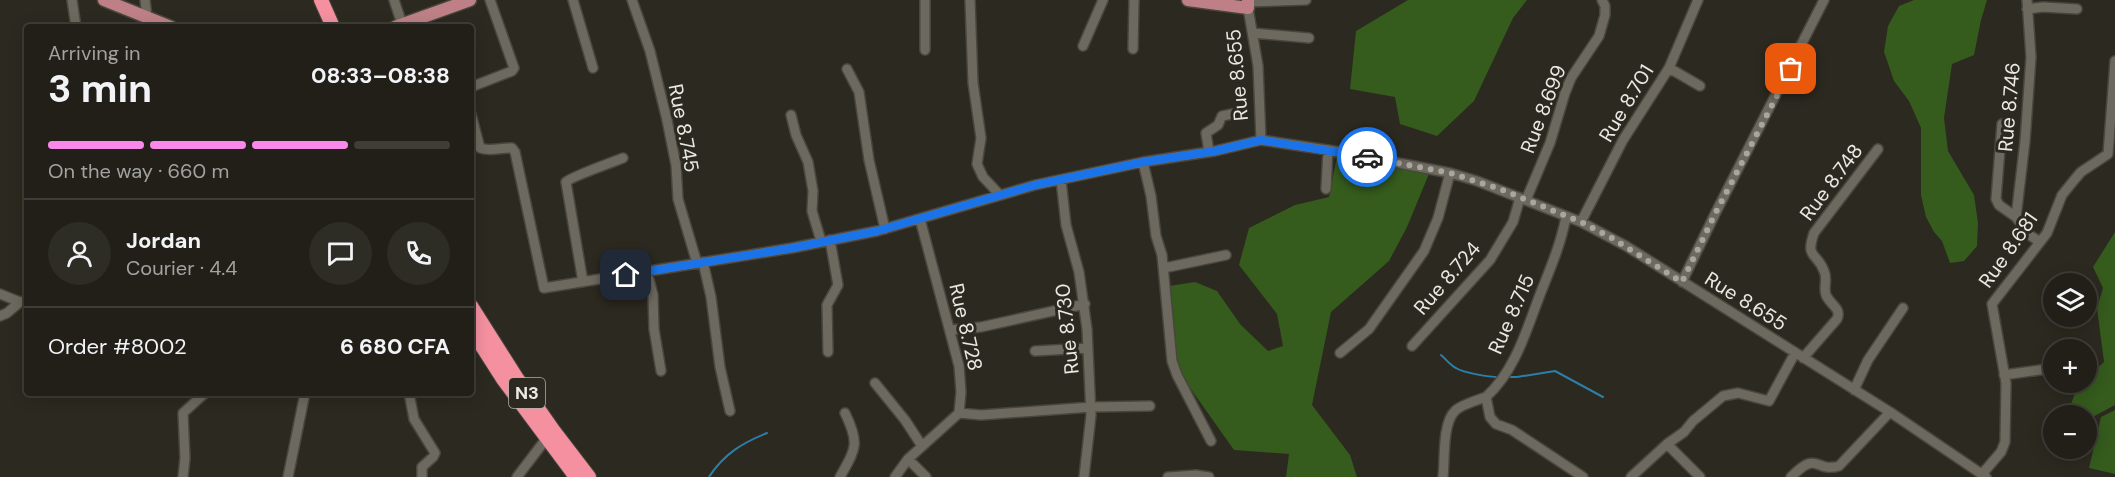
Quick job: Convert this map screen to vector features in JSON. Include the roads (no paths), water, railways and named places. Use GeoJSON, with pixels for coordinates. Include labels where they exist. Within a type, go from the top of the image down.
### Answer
{"type":"FeatureCollection","features":[{"type":"Feature","properties":{"kind":"highway"},"geometry":{"type":"LineString","coordinates":[[321,0],[332,24]]}},
{"type":"Feature","properties":{"kind":"highway","name":"N3"},"geometry":{"type":"LineString","coordinates":[[474,311],[535,404],[589,477]]}},
{"type":"Feature","properties":{"kind":"highway","name":"N3"},"geometry":{"type":"LineString","coordinates":[[474,334],[503,379],[576,477]]}},
{"type":"Feature","properties":{"kind":"main road"},"geometry":{"type":"LineString","coordinates":[[104,0],[164,24]]}},
{"type":"Feature","properties":{"kind":"main road"},"geometry":{"type":"LineString","coordinates":[[404,24],[470,0]]}},
{"type":"Feature","properties":{"kind":"main road"},"geometry":{"type":"LineString","coordinates":[[1188,0],[1248,3]]}},
{"type":"Feature","properties":{"kind":"street"},"geometry":{"type":"LineString","coordinates":[[72,0],[76,24]]}},
{"type":"Feature","properties":{"kind":"street"},"geometry":{"type":"LineString","coordinates":[[145,0],[147,17]]}},
{"type":"Feature","properties":{"kind":"street"},"geometry":{"type":"LineString","coordinates":[[394,0],[398,24]]}},
{"type":"Feature","properties":{"kind":"street"},"geometry":{"type":"LineString","coordinates":[[474,86],[512,71],[514,68],[490,0]]}},
{"type":"Feature","properties":{"kind":"street"},"geometry":{"type":"LineString","coordinates":[[573,0],[593,69]]}},
{"type":"Feature","properties":{"kind":"street","name":"Rue 8.745"},"geometry":{"type":"LineString","coordinates":[[632,0],[650,51],[664,109],[676,165],[678,200],[711,297],[718,358],[730,411]]}},
{"type":"Feature","properties":{"kind":"street"},"geometry":{"type":"LineString","coordinates":[[925,0],[926,50]]}},
{"type":"Feature","properties":{"kind":"street"},"geometry":{"type":"LineString","coordinates":[[970,0],[973,83],[981,138],[977,164],[983,177],[1000,195]]}},
{"type":"Feature","properties":{"kind":"street"},"geometry":{"type":"LineString","coordinates":[[1083,46],[1103,0]]}},
{"type":"Feature","properties":{"kind":"street"},"geometry":{"type":"LineString","coordinates":[[1133,49],[1134,0]]}},
{"type":"Feature","properties":{"kind":"street"},"geometry":{"type":"LineString","coordinates":[[1248,3],[1306,0]]}},
{"type":"Feature","properties":{"kind":"street","name":"Rue 8.699"},"geometry":{"type":"LineString","coordinates":[[1523,199],[1550,143],[1568,86],[1577,67],[1599,36],[1605,15],[1602,0]]}},
{"type":"Feature","properties":{"kind":"street","name":"Rue 8.701"},"geometry":{"type":"LineString","coordinates":[[1581,222],[1623,140],[1669,68],[1698,0]]}},
{"type":"Feature","properties":{"kind":"street"},"geometry":{"type":"LineString","coordinates":[[1682,282],[1824,0]]}},
{"type":"Feature","properties":{"kind":"street","name":"Rue 8.655"},"geometry":{"type":"LineString","coordinates":[[1248,3],[1259,81],[1261,140]]}},
{"type":"Feature","properties":{"kind":"street"},"geometry":{"type":"LineString","coordinates":[[2027,5],[2077,9]]}},
{"type":"Feature","properties":{"kind":"street","name":"Rue 8.746"},"geometry":{"type":"LineString","coordinates":[[2016,216],[2025,141],[2031,57],[2027,5]]}},
{"type":"Feature","properties":{"kind":"street"},"geometry":{"type":"LineString","coordinates":[[1253,33],[1309,38]]}},
{"type":"Feature","properties":{"kind":"street","name":"Rue 8.681"},"geometry":{"type":"LineString","coordinates":[[1984,476],[2001,452],[2005,442],[2007,398],[1992,304],[2047,233],[2062,195],[2081,172],[2108,154],[2115,61]]}},
{"type":"Feature","properties":{"kind":"street"},"geometry":{"type":"LineString","coordinates":[[1669,68],[1700,86]]}},
{"type":"Feature","properties":{"kind":"street"},"geometry":{"type":"LineString","coordinates":[[848,69],[859,92],[869,160],[885,229]]}},
{"type":"Feature","properties":{"kind":"street"},"geometry":{"type":"LineString","coordinates":[[1209,152],[1206,133],[1218,125],[1222,116],[1232,114]]}},
{"type":"Feature","properties":{"kind":"street"},"geometry":{"type":"LineString","coordinates":[[791,115],[796,135],[808,162],[813,191],[812,211],[826,240],[838,279],[838,285],[826,313],[828,352]]}},
{"type":"Feature","properties":{"kind":"street"},"geometry":{"type":"LineString","coordinates":[[2002,124],[1996,199],[1999,205],[2016,216],[2022,228],[2040,242]]}},
{"type":"Feature","properties":{"kind":"street","name":"Rue 8.655"},"geometry":{"type":"LineString","coordinates":[[474,125],[480,148],[484,150],[507,147],[512,148],[515,152],[544,288],[700,263],[885,229],[1000,195],[1061,180],[1261,140],[1450,173],[1581,222],[1626,246],[1890,412],[1984,476]]}},
{"type":"Feature","properties":{"kind":"street"},"geometry":{"type":"LineString","coordinates":[[1326,189],[1328,150]]}},
{"type":"Feature","properties":{"kind":"street","name":"Rue 8.748"},"geometry":{"type":"LineString","coordinates":[[1799,356],[1837,320],[1839,315],[1838,310],[1826,295],[1824,269],[1810,252],[1814,233],[1878,150]]}},
{"type":"Feature","properties":{"kind":"street"},"geometry":{"type":"LineString","coordinates":[[583,282],[566,182],[569,178],[623,158]]}},
{"type":"Feature","properties":{"kind":"street"},"geometry":{"type":"LineString","coordinates":[[1143,162],[1164,268],[1172,362],[1211,441]]}},
{"type":"Feature","properties":{"kind":"street"},"geometry":{"type":"LineString","coordinates":[[1340,353],[1369,329],[1424,251],[1438,218],[1450,173]]}},
{"type":"Feature","properties":{"kind":"street","name":"Rue 8.730"},"geometry":{"type":"LineString","coordinates":[[1061,180],[1067,234],[1079,272],[1085,304],[1091,406],[1090,435],[1084,477]]}},
{"type":"Feature","properties":{"kind":"street","name":"Rue 8.724"},"geometry":{"type":"LineString","coordinates":[[1412,346],[1490,260],[1513,222],[1523,199]]}},
{"type":"Feature","properties":{"kind":"street","name":"Rue 8.715"},"geometry":{"type":"LineString","coordinates":[[1486,397],[1493,390],[1522,343],[1550,272],[1566,217]]}},
{"type":"Feature","properties":{"kind":"street","name":"Rue 8.728"},"geometry":{"type":"LineString","coordinates":[[920,219],[959,366],[961,392],[959,413]]}},
{"type":"Feature","properties":{"kind":"street"},"geometry":{"type":"LineString","coordinates":[[1164,268],[1226,255]]}},
{"type":"Feature","properties":{"kind":"street"},"geometry":{"type":"LineString","coordinates":[[647,272],[653,295],[654,329],[661,371]]}},
{"type":"Feature","properties":{"kind":"street"},"geometry":{"type":"LineString","coordinates":[[0,294],[23,301]]}},
{"type":"Feature","properties":{"kind":"street"},"geometry":{"type":"LineString","coordinates":[[0,316],[23,301]]}},
{"type":"Feature","properties":{"kind":"street"},"geometry":{"type":"LineString","coordinates":[[950,330],[981,327],[1085,304]]}},
{"type":"Feature","properties":{"kind":"street"},"geometry":{"type":"LineString","coordinates":[[1854,390],[1868,360],[1903,308]]}},
{"type":"Feature","properties":{"kind":"street"},"geometry":{"type":"LineString","coordinates":[[1035,351],[1088,348]]}},
{"type":"Feature","properties":{"kind":"street"},"geometry":{"type":"LineString","coordinates":[[1631,477],[1723,396],[1738,393],[1769,401],[1799,356]]}},
{"type":"Feature","properties":{"kind":"street"},"geometry":{"type":"LineString","coordinates":[[2004,375],[2043,370]]}},
{"type":"Feature","properties":{"kind":"street"},"geometry":{"type":"LineString","coordinates":[[875,383],[905,420],[922,446]]}},
{"type":"Feature","properties":{"kind":"street"},"geometry":{"type":"LineString","coordinates":[[183,477],[185,458],[183,413],[202,396]]}},
{"type":"Feature","properties":{"kind":"street"},"geometry":{"type":"LineString","coordinates":[[288,477],[304,396]]}},
{"type":"Feature","properties":{"kind":"street"},"geometry":{"type":"LineString","coordinates":[[410,396],[414,419],[435,453],[434,457],[422,468],[422,477]]}},
{"type":"Feature","properties":{"kind":"street"},"geometry":{"type":"LineString","coordinates":[[1443,477],[1444,453],[1451,415],[1457,409],[1486,397],[1490,417],[1496,424],[1512,430],[1583,477]]}},
{"type":"Feature","properties":{"kind":"street"},"geometry":{"type":"LineString","coordinates":[[895,477],[908,459],[959,413],[981,415],[1091,406],[1150,406]]}},
{"type":"Feature","properties":{"kind":"street"},"geometry":{"type":"LineString","coordinates":[[1791,477],[1804,464],[1810,462],[1834,468],[1839,466],[1890,412]]}},
{"type":"Feature","properties":{"kind":"street"},"geometry":{"type":"LineString","coordinates":[[840,477],[855,443],[854,431],[845,413]]}},
{"type":"Feature","properties":{"kind":"street"},"geometry":{"type":"LineString","coordinates":[[517,477],[546,439]]}},
{"type":"Feature","properties":{"kind":"street"},"geometry":{"type":"LineString","coordinates":[[1667,444],[1700,477]]}},
{"type":"Feature","properties":{"kind":"street"},"geometry":{"type":"LineString","coordinates":[[908,459],[926,477]]}},
{"type":"Feature","properties":{"kind":"street"},"geometry":{"type":"LineString","coordinates":[[1168,477],[1196,475],[1209,477]]}},
{"type":"Feature","properties":{"kind":"waterway"},"geometry":{"type":"LineString","coordinates":[[1441,355],[1460,370],[1499,377]]}},
{"type":"Feature","properties":{"kind":"waterway"},"geometry":{"type":"LineString","coordinates":[[1508,377],[1555,371],[1603,397]]}},
{"type":"Feature","properties":{"kind":"waterway"},"geometry":{"type":"LineString","coordinates":[[709,477],[734,450],[767,433]]}}]}
